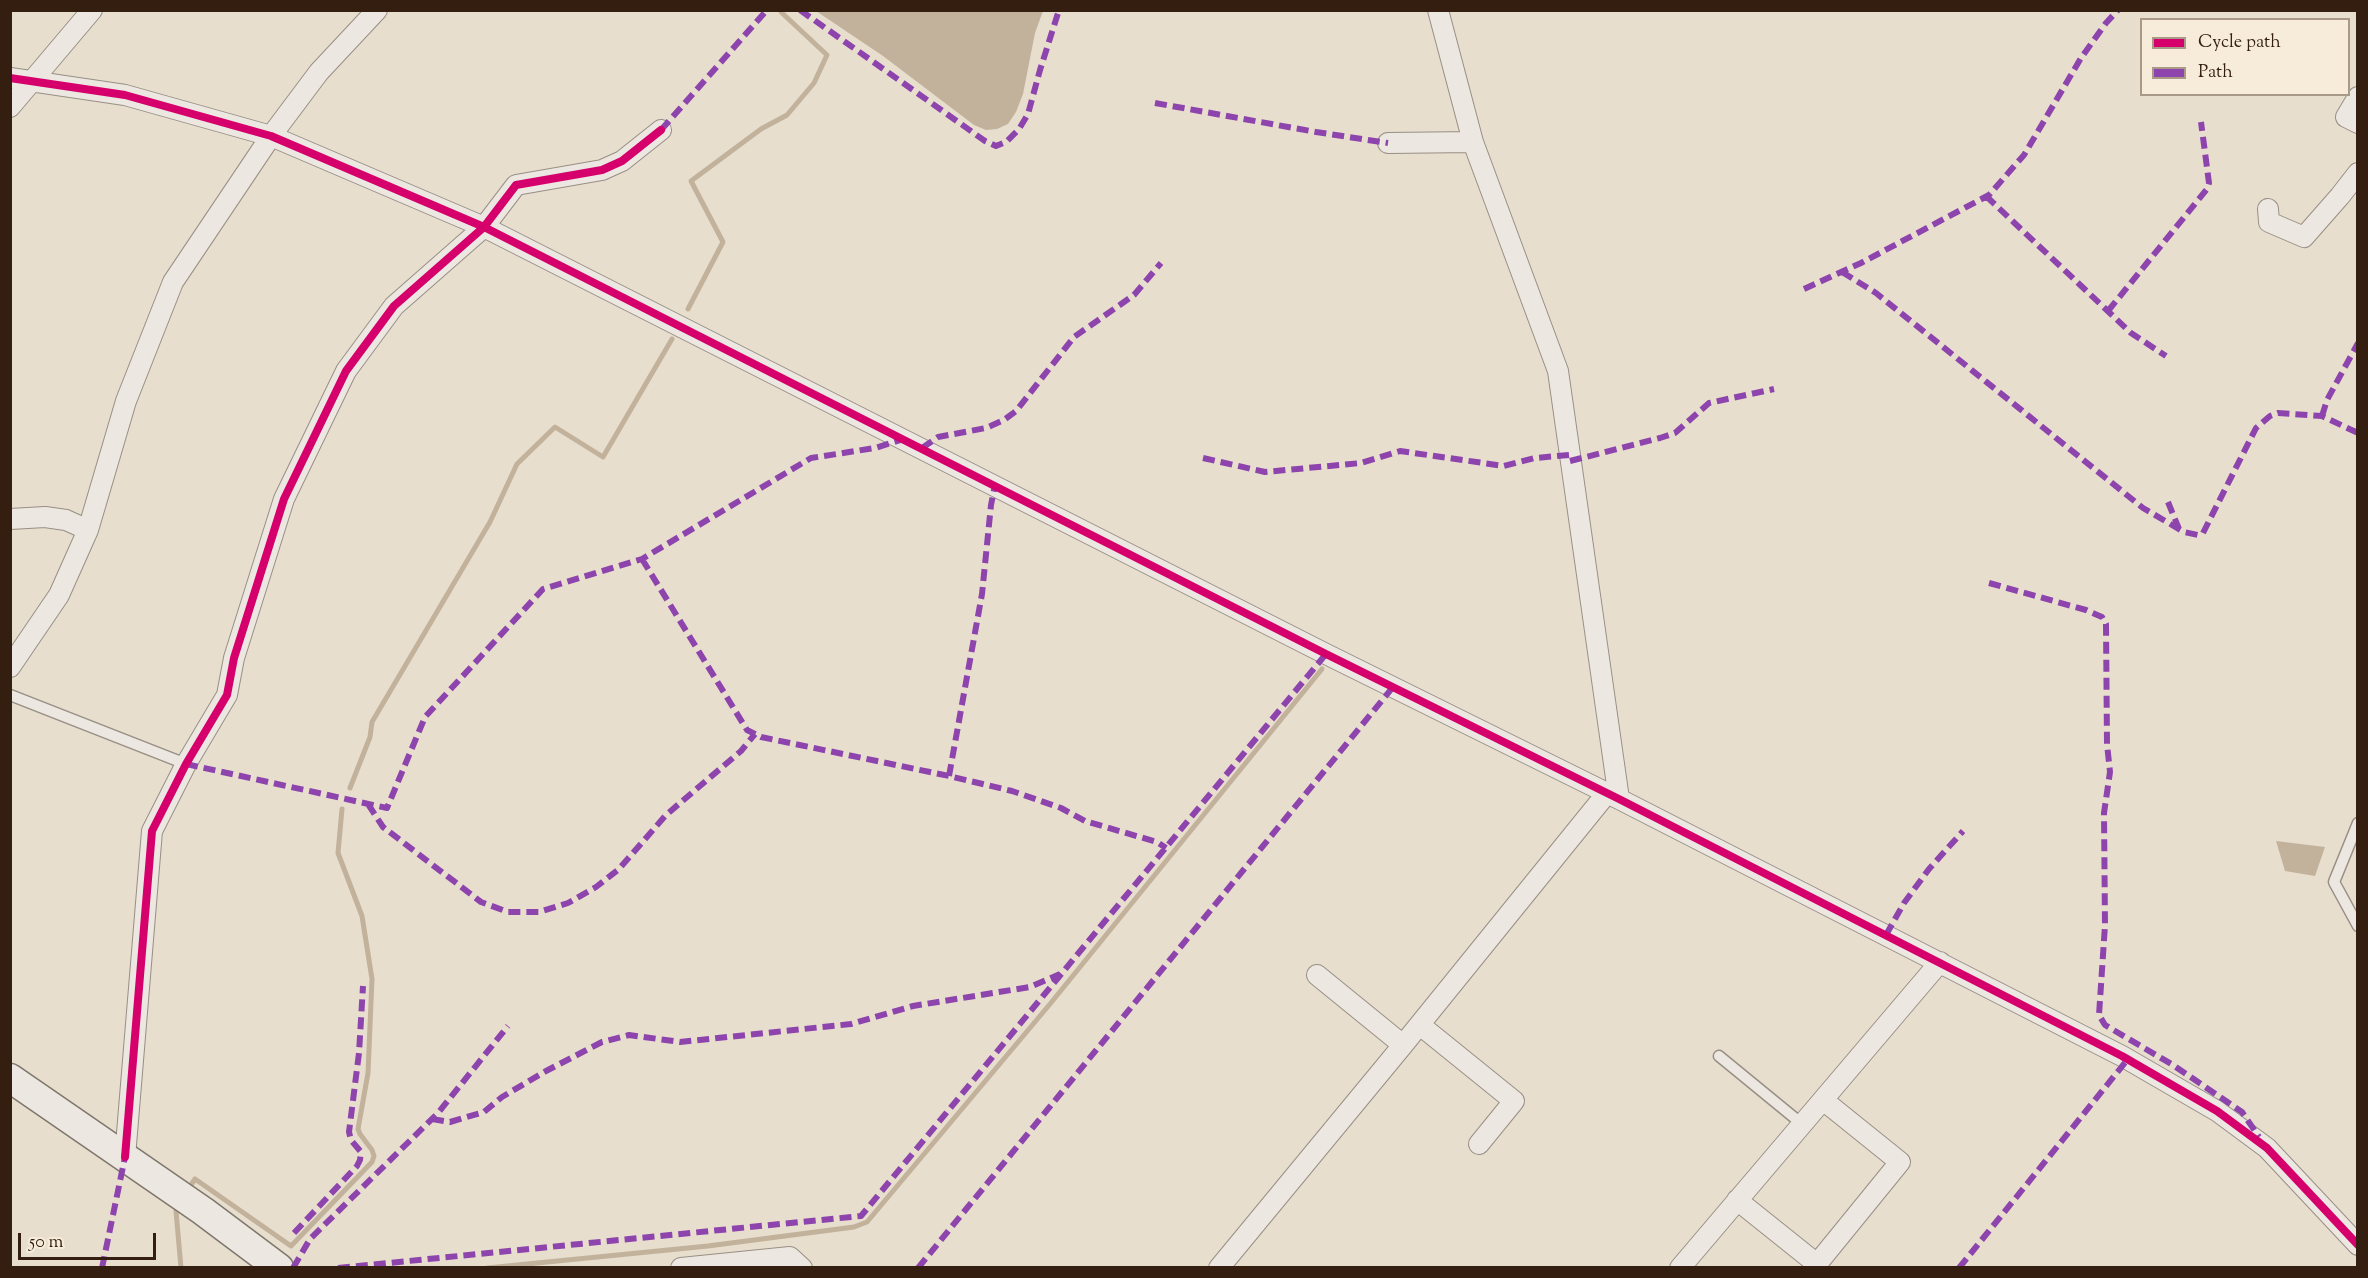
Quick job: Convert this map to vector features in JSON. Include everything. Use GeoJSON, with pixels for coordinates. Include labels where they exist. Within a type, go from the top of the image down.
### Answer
{"type":"FeatureCollection","features":[{"type":"Feature","properties":{"kind":"main road"},"geometry":{"type":"LineString","coordinates":[[10,1078],[125,1157],[279,1268]]}},
{"type":"Feature","properties":{"kind":"street"},"geometry":{"type":"LineString","coordinates":[[10,107],[92,10]]}},
{"type":"Feature","properties":{"kind":"street"},"geometry":{"type":"LineString","coordinates":[[10,667],[59,595],[88,530],[126,401],[172,282],[271,136],[319,72],[377,10]]}},
{"type":"Feature","properties":{"kind":"street"},"geometry":{"type":"LineString","coordinates":[[1219,1268],[1613,796],[1558,370],[1473,142],[1438,10]]}},
{"type":"Feature","properties":{"kind":"street"},"geometry":{"type":"LineString","coordinates":[[10,78],[125,95],[271,136],[484,227],[1326,654],[1613,796],[2122,1056],[2217,1111],[2267,1148],[2358,1245]]}},
{"type":"Feature","properties":{"kind":"street"},"geometry":{"type":"LineString","coordinates":[[2358,97],[2346,117],[2358,123]]}},
{"type":"Feature","properties":{"kind":"street"},"geometry":{"type":"LineString","coordinates":[[125,1157],[152,831],[186,764],[227,695],[234,658],[284,499],[346,371],[394,306],[484,227],[516,185],[602,170],[622,161],[661,130]]}},
{"type":"Feature","properties":{"kind":"street"},"geometry":{"type":"LineString","coordinates":[[1388,143],[1473,142]]}},
{"type":"Feature","properties":{"kind":"street"},"geometry":{"type":"LineString","coordinates":[[2268,209],[2269,222],[2304,237],[2358,173]]}},
{"type":"Feature","properties":{"kind":"street"},"geometry":{"type":"LineString","coordinates":[[10,519],[45,517],[66,520],[88,530]]}},
{"type":"Feature","properties":{"kind":"street"},"geometry":{"type":"LineString","coordinates":[[1680,1268],[1940,962]]}},
{"type":"Feature","properties":{"kind":"street"},"geometry":{"type":"LineString","coordinates":[[1317,975],[1404,1045]]}},
{"type":"Feature","properties":{"kind":"street"},"geometry":{"type":"LineString","coordinates":[[1420,1025],[1514,1101],[1479,1144]]}},
{"type":"Feature","properties":{"kind":"street"},"geometry":{"type":"LineString","coordinates":[[1737,1200],[1817,1264],[1900,1162],[1822,1100]]}},
{"type":"Feature","properties":{"kind":"street"},"geometry":{"type":"LineString","coordinates":[[681,1268],[790,1257],[802,1268]]}},
{"type":"Feature","properties":{"kind":"lane"},"geometry":{"type":"LineString","coordinates":[[10,696],[186,764]]}},
{"type":"Feature","properties":{"kind":"lane"},"geometry":{"type":"LineString","coordinates":[[2358,824],[2334,882],[2358,926]]}},
{"type":"Feature","properties":{"kind":"lane"},"geometry":{"type":"LineString","coordinates":[[1719,1056],[1802,1124]]}},
{"type":"Feature","properties":{"kind":"shaded area"},"geometry":{"type":"Polygon","coordinates":[[[816,11],[1043,11],[1035,33],[1023,94],[1016,112],[1008,124],[997,129],[986,130],[974,125],[883,56],[816,11]]]}},
{"type":"Feature","properties":{"kind":"shaded area"},"geometry":{"type":"Polygon","coordinates":[[[2276,841],[2325,847],[2315,876],[2285,871],[2276,841]]]}},
{"type":"Feature","properties":{"kind":"waterway"},"geometry":{"type":"LineString","coordinates":[[688,309],[723,242],[691,181],[761,129],[787,115],[814,83],[827,55],[781,12]]}},
{"type":"Feature","properties":{"kind":"waterway"},"geometry":{"type":"LineString","coordinates":[[350,788],[370,737],[372,722],[490,522],[517,464],[555,427],[603,457],[672,339]]}},
{"type":"Feature","properties":{"kind":"waterway"},"geometry":{"type":"LineString","coordinates":[[487,1268],[708,1246],[854,1227],[867,1222],[1050,1004],[1322,669]]}},
{"type":"Feature","properties":{"kind":"waterway"},"geometry":{"type":"LineString","coordinates":[[191,1185],[195,1179],[291,1246],[372,1162],[374,1156],[372,1150],[358,1129],[368,1073],[372,979],[362,916],[338,853],[342,809]]}},
{"type":"Feature","properties":{"kind":"waterway"},"geometry":{"type":"LineString","coordinates":[[176,1211],[181,1268]]}},
{"type":"Feature","properties":{"kind":"marked path"},"geometry":{"type":"LineString","coordinates":[[661,130],[767,10]]}},
{"type":"Feature","properties":{"kind":"marked path"},"geometry":{"type":"LineString","coordinates":[[800,10],[985,141],[996,146],[1006,142],[1019,129],[1028,114],[1059,10]]}},
{"type":"Feature","properties":{"kind":"marked path"},"geometry":{"type":"LineString","coordinates":[[1804,289],[1861,263],[1989,195],[2024,155],[2081,58],[2118,10]]}},
{"type":"Feature","properties":{"kind":"marked path"},"geometry":{"type":"LineString","coordinates":[[1155,103],[1388,143]]}},
{"type":"Feature","properties":{"kind":"marked path"},"geometry":{"type":"LineString","coordinates":[[2108,311],[2207,189],[2209,183],[2201,122]]}},
{"type":"Feature","properties":{"kind":"marked path"},"geometry":{"type":"LineString","coordinates":[[1986,196],[2131,333],[2166,356]]}},
{"type":"Feature","properties":{"kind":"marked path"},"geometry":{"type":"LineString","coordinates":[[922,448],[938,437],[986,428],[1004,420],[1016,411],[1074,337],[1134,295],[1161,263]]}},
{"type":"Feature","properties":{"kind":"marked path"},"geometry":{"type":"LineString","coordinates":[[1842,272],[1876,293],[2143,508],[2184,532],[2198,535],[2203,533],[2256,428],[2270,416],[2278,413],[2322,416],[2358,433]]}},
{"type":"Feature","properties":{"kind":"marked path"},"geometry":{"type":"LineString","coordinates":[[2322,416],[2327,400],[2358,343]]}},
{"type":"Feature","properties":{"kind":"marked path"},"geometry":{"type":"LineString","coordinates":[[1570,461],[1675,433],[1709,403],[1774,389]]}},
{"type":"Feature","properties":{"kind":"marked path"},"geometry":{"type":"LineString","coordinates":[[186,764],[387,808],[425,717],[543,589],[642,559],[811,458],[875,448],[904,439]]}},
{"type":"Feature","properties":{"kind":"marked path"},"geometry":{"type":"LineString","coordinates":[[1203,458],[1265,472],[1361,463],[1400,451],[1504,466],[1535,458],[1569,455]]}},
{"type":"Feature","properties":{"kind":"marked path"},"geometry":{"type":"LineString","coordinates":[[949,776],[982,594],[995,485]]}},
{"type":"Feature","properties":{"kind":"marked path"},"geometry":{"type":"LineString","coordinates":[[2168,502],[2179,529]]}},
{"type":"Feature","properties":{"kind":"marked path"},"geometry":{"type":"LineString","coordinates":[[642,559],[747,730],[761,737],[1012,791],[1061,808],[1085,821],[1157,842],[1166,848]]}},
{"type":"Feature","properties":{"kind":"marked path"},"geometry":{"type":"LineString","coordinates":[[1989,583],[2086,610],[2102,617],[2106,624],[2107,744],[2110,772],[2104,813],[2105,925],[2099,1015],[2105,1025],[2173,1065],[2242,1112],[2259,1137]]}},
{"type":"Feature","properties":{"kind":"marked path"},"geometry":{"type":"LineString","coordinates":[[338,1268],[861,1216],[1326,654]]}},
{"type":"Feature","properties":{"kind":"marked path"},"geometry":{"type":"LineString","coordinates":[[918,1268],[1393,687]]}},
{"type":"Feature","properties":{"kind":"marked path"},"geometry":{"type":"LineString","coordinates":[[368,804],[383,827],[481,902],[508,912],[539,912],[568,903],[596,887],[619,869],[666,815],[741,751],[755,734]]}},
{"type":"Feature","properties":{"kind":"marked path"},"geometry":{"type":"LineString","coordinates":[[1886,935],[1904,903],[1929,869],[1963,831]]}},
{"type":"Feature","properties":{"kind":"marked path"},"geometry":{"type":"LineString","coordinates":[[432,1119],[450,1122],[484,1112],[502,1097],[546,1071],[602,1042],[629,1035],[680,1042],[851,1024],[913,1006],[1030,987],[1060,974]]}},
{"type":"Feature","properties":{"kind":"marked path"},"geometry":{"type":"LineString","coordinates":[[294,1233],[360,1160],[361,1152],[351,1140],[349,1132],[359,1053],[363,986]]}},
{"type":"Feature","properties":{"kind":"marked path"},"geometry":{"type":"LineString","coordinates":[[293,1268],[310,1239],[438,1113],[508,1026]]}},
{"type":"Feature","properties":{"kind":"marked path"},"geometry":{"type":"LineString","coordinates":[[1959,1268],[2128,1059]]}},
{"type":"Feature","properties":{"kind":"marked path"},"geometry":{"type":"LineString","coordinates":[[102,1268],[125,1157]]}},
{"type":"Feature","properties":{"kind":"cycle path"},"geometry":{"type":"LineString","coordinates":[[10,78],[125,95],[271,136],[484,227],[1326,654],[1619,799],[2122,1056],[2217,1111],[2267,1148],[2358,1245]]}},
{"type":"Feature","properties":{"kind":"cycle path"},"geometry":{"type":"LineString","coordinates":[[125,1157],[152,831],[186,764],[227,695],[234,658],[284,499],[346,371],[394,306],[484,227],[516,185],[602,170],[622,161],[661,130]]}}]}
